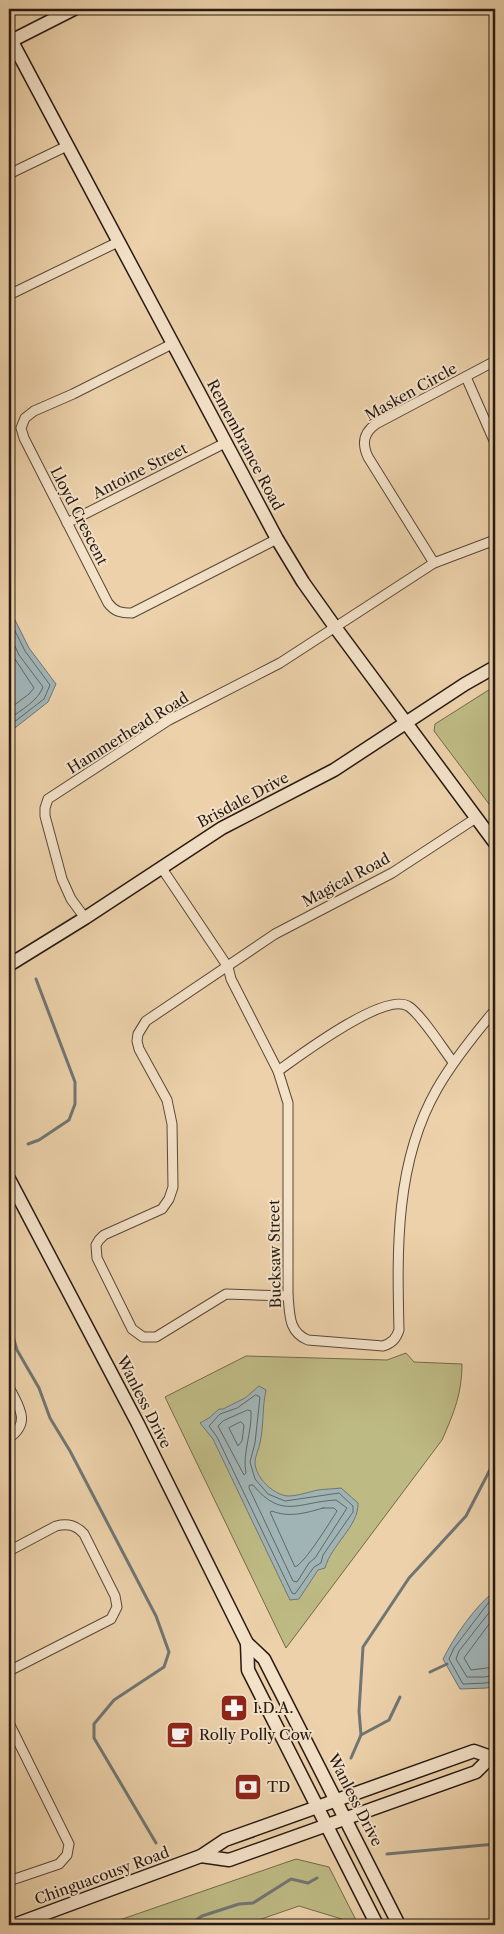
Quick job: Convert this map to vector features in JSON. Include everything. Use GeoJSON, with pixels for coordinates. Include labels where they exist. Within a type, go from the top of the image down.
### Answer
{"type":"FeatureCollection","features":[{"type":"Feature","properties":{"kind":"main road"},"geometry":{"type":"LineString","coordinates":[[10,39],[74,9]]}},
{"type":"Feature","properties":{"kind":"main road","name":"Remembrance Road"},"geometry":{"type":"LineString","coordinates":[[10,39],[277,539],[303,582],[334,627],[495,843]]}},
{"type":"Feature","properties":{"kind":"main road","name":"Brisdale Drive"},"geometry":{"type":"LineString","coordinates":[[9,965],[85,918],[222,828],[334,770],[465,684],[495,667]]}},
{"type":"Feature","properties":{"kind":"main road","name":"Wanless Drive"},"geometry":{"type":"LineString","coordinates":[[9,1179],[138,1424],[247,1643],[264,1658],[399,1925]]}},
{"type":"Feature","properties":{"kind":"main road","name":"Wanless Drive"},"geometry":{"type":"LineString","coordinates":[[247,1643],[248,1670],[377,1925]]}},
{"type":"Feature","properties":{"kind":"main road","name":"Chinguacousy Road"},"geometry":{"type":"LineString","coordinates":[[14,1925],[201,1856],[225,1840],[337,1800],[474,1752],[493,1756]]}},
{"type":"Feature","properties":{"kind":"main road","name":"Chinguacousy Road"},"geometry":{"type":"LineString","coordinates":[[201,1856],[229,1860],[476,1772],[493,1756]]}},
{"type":"Feature","properties":{"kind":"street"},"geometry":{"type":"LineString","coordinates":[[9,174],[67,146]]}},
{"type":"Feature","properties":{"kind":"street"},"geometry":{"type":"LineString","coordinates":[[9,295],[118,242]]}},
{"type":"Feature","properties":{"kind":"street","name":"Lloyd Crescent"},"geometry":{"type":"LineString","coordinates":[[172,344],[73,394],[34,411],[26,418],[21,428],[24,438],[108,603],[114,610],[122,613],[132,613],[277,539]]}},
{"type":"Feature","properties":{"kind":"street","name":"Masken Circle"},"geometry":{"type":"LineString","coordinates":[[434,563],[368,457],[364,440],[370,429],[376,424],[495,361]]}},
{"type":"Feature","properties":{"kind":"street"},"geometry":{"type":"LineString","coordinates":[[466,377],[495,443]]}},
{"type":"Feature","properties":{"kind":"street","name":"Antoine Street"},"geometry":{"type":"LineString","coordinates":[[67,523],[225,443]]}},
{"type":"Feature","properties":{"kind":"street"},"geometry":{"type":"LineString","coordinates":[[334,627],[434,563],[495,540]]}},
{"type":"Feature","properties":{"kind":"street","name":"Hammerhead Road"},"geometry":{"type":"LineString","coordinates":[[85,918],[71,899],[62,879],[45,816],[48,800],[157,728],[280,663],[334,627]]}},
{"type":"Feature","properties":{"kind":"street","name":"Magical Road"},"geometry":{"type":"LineString","coordinates":[[288,1296],[226,1294],[156,1337],[143,1337],[132,1329],[97,1258],[96,1245],[104,1235],[162,1209],[169,1199],[173,1187],[172,1124],[167,1100],[139,1049],[138,1034],[146,1021],[293,924],[392,873],[476,818]]}},
{"type":"Feature","properties":{"kind":"street","name":"Bucksaw Street"},"geometry":{"type":"LineString","coordinates":[[161,867],[228,967],[231,979],[278,1071],[288,1103],[288,1296],[290,1323],[296,1334],[308,1340],[383,1346],[397,1336],[399,1330],[398,1254],[404,1187],[410,1154],[422,1120],[436,1090],[453,1062],[495,1010]]}},
{"type":"Feature","properties":{"kind":"street"},"geometry":{"type":"LineString","coordinates":[[278,1071],[324,1038],[353,1021],[382,1008],[401,1004],[408,1006],[416,1014],[453,1062]]}},
{"type":"Feature","properties":{"kind":"street"},"geometry":{"type":"LineString","coordinates":[[9,1387],[22,1416],[19,1430],[9,1438]]}},
{"type":"Feature","properties":{"kind":"street"},"geometry":{"type":"LineString","coordinates":[[9,1550],[56,1526],[72,1525],[84,1534],[117,1602],[115,1613],[111,1619],[9,1672]]}},
{"type":"Feature","properties":{"kind":"street"},"geometry":{"type":"LineString","coordinates":[[9,1723],[70,1844],[67,1855],[59,1864],[9,1881]]}},
{"type":"Feature","properties":{"kind":"shaded area"},"geometry":{"type":"Polygon","coordinates":[[[495,686],[495,812],[434,731],[435,724],[495,686]]]}},
{"type":"Feature","properties":{"kind":"shaded area"},"geometry":{"type":"Polygon","coordinates":[[[406,1353],[414,1362],[462,1364],[459,1394],[450,1421],[442,1440],[286,1648],[165,1397],[246,1356],[387,1360],[406,1353]]]}},
{"type":"Feature","properties":{"kind":"shaded area"},"geometry":{"type":"Polygon","coordinates":[[[296,1859],[329,1867],[358,1924],[299,1906],[244,1925],[105,1925],[296,1859]]]}},
{"type":"Feature","properties":{"kind":"water"},"geometry":{"type":"Polygon","coordinates":[[[9,608],[29,648],[56,684],[48,702],[11,731],[9,731],[9,608]]]}},
{"type":"Feature","properties":{"kind":"water"},"geometry":{"type":"Polygon","coordinates":[[[259,1386],[266,1390],[261,1436],[255,1462],[261,1479],[271,1489],[282,1495],[299,1495],[318,1490],[341,1488],[358,1503],[350,1528],[333,1551],[325,1568],[318,1570],[299,1599],[290,1600],[213,1439],[200,1423],[219,1409],[223,1409],[245,1398],[259,1386]]]}},
{"type":"Feature","properties":{"kind":"water"},"geometry":{"type":"Polygon","coordinates":[[[495,1591],[495,1685],[487,1688],[460,1689],[443,1659],[466,1622],[487,1597],[495,1591]]]}},
{"type":"Feature","properties":{"kind":"waterway"},"geometry":{"type":"LineString","coordinates":[[9,915],[13,928]]}},
{"type":"Feature","properties":{"kind":"waterway"},"geometry":{"type":"LineString","coordinates":[[28,1144],[39,1140],[69,1120],[75,1104],[75,1082],[36,979]]}},
{"type":"Feature","properties":{"kind":"waterway"},"geometry":{"type":"LineString","coordinates":[[9,1327],[17,1350],[39,1388],[50,1418],[70,1451],[156,1616],[169,1652],[164,1667],[114,1700],[94,1724],[94,1738],[156,1843]]}},
{"type":"Feature","properties":{"kind":"waterway"},"geometry":{"type":"LineString","coordinates":[[351,1758],[361,1735],[359,1711],[363,1647],[409,1578],[466,1516],[495,1460]]}},
{"type":"Feature","properties":{"kind":"waterway"},"geometry":{"type":"LineString","coordinates":[[430,1672],[447,1664]]}},
{"type":"Feature","properties":{"kind":"waterway"},"geometry":{"type":"LineString","coordinates":[[361,1735],[389,1720],[400,1697]]}},
{"type":"Feature","properties":{"kind":"waterway"},"geometry":{"type":"LineString","coordinates":[[387,1854],[495,1844]]}},
{"type":"Feature","properties":{"kind":"waterway"},"geometry":{"type":"LineString","coordinates":[[177,1925],[181,1921],[193,1922],[202,1916],[239,1904],[253,1903],[291,1879],[308,1883],[317,1878]]}},
{"type":"Feature","properties":{"kind":"place","name":"I.D.A."},"geometry":{"type":"Point","coordinates":[234,1708]}},
{"type":"Feature","properties":{"kind":"place","name":"Rolly Polly Cow"},"geometry":{"type":"Point","coordinates":[180,1735]}},
{"type":"Feature","properties":{"kind":"place","name":"TD"},"geometry":{"type":"Point","coordinates":[248,1787]}}]}
